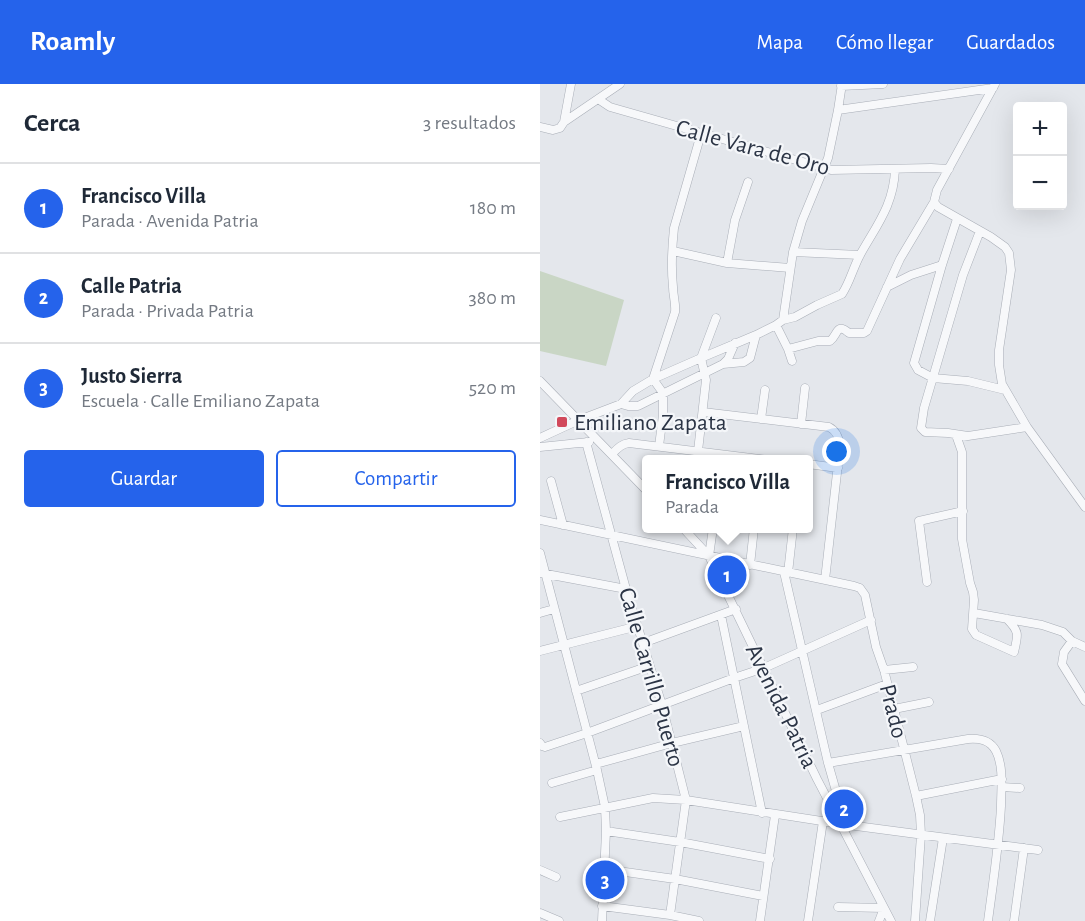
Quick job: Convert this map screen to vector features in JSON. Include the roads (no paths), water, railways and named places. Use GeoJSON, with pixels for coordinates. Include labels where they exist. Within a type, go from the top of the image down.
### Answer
{"type":"FeatureCollection","features":[{"type":"Feature","properties":{"kind":"street"},"geometry":{"type":"LineString","coordinates":[[561,84],[570,85],[564,122]]}},
{"type":"Feature","properties":{"kind":"street"},"geometry":{"type":"LineString","coordinates":[[540,127],[553,130],[560,128],[564,122],[620,84]]}},
{"type":"Feature","properties":{"kind":"street"},"geometry":{"type":"LineString","coordinates":[[792,361],[780,322],[793,252],[802,221],[828,158],[841,85],[883,84]]}},
{"type":"Feature","properties":{"kind":"street"},"geometry":{"type":"LineString","coordinates":[[838,111],[994,86]]}},
{"type":"Feature","properties":{"kind":"street"},"geometry":{"type":"LineString","coordinates":[[788,349],[818,341],[830,341],[841,329],[849,333],[867,331],[900,259],[934,202],[937,190],[994,86]]}},
{"type":"Feature","properties":{"kind":"street","name":"Calle Vara de Oro"},"geometry":{"type":"LineString","coordinates":[[598,99],[610,107],[700,134],[837,170],[931,168],[949,170]]}},
{"type":"Feature","properties":{"kind":"street"},"geometry":{"type":"LineString","coordinates":[[653,380],[675,305],[673,251],[676,219],[700,134]]}},
{"type":"Feature","properties":{"kind":"street"},"geometry":{"type":"LineString","coordinates":[[540,438],[621,404],[633,391],[653,380],[842,294],[886,208],[893,187],[895,169]]}},
{"type":"Feature","properties":{"kind":"street"},"geometry":{"type":"LineString","coordinates":[[727,262],[735,219],[748,182]]}},
{"type":"Feature","properties":{"kind":"street"},"geometry":{"type":"LineString","coordinates":[[934,202],[938,207],[1005,247],[1009,254],[1011,270],[999,350],[1000,376],[1005,390],[1027,427],[1085,507]]}},
{"type":"Feature","properties":{"kind":"street"},"geometry":{"type":"LineString","coordinates":[[957,219],[914,363],[918,370],[933,378],[968,381],[1005,390]]}},
{"type":"Feature","properties":{"kind":"street"},"geometry":{"type":"LineString","coordinates":[[980,231],[963,275],[924,408],[922,430],[968,436],[1027,427]]}},
{"type":"Feature","properties":{"kind":"street"},"geometry":{"type":"LineString","coordinates":[[673,251],[727,262],[790,268]]}},
{"type":"Feature","properties":{"kind":"street"},"geometry":{"type":"LineString","coordinates":[[793,252],[860,255]]}},
{"type":"Feature","properties":{"kind":"street"},"geometry":{"type":"LineString","coordinates":[[886,287],[911,275],[942,265]]}},
{"type":"Feature","properties":{"kind":"street"},"geometry":{"type":"LineString","coordinates":[[698,451],[706,380],[701,358],[716,318]]}},
{"type":"Feature","properties":{"kind":"street"},"geometry":{"type":"LineString","coordinates":[[723,364],[744,362],[750,358],[756,335]]}},
{"type":"Feature","properties":{"kind":"street"},"geometry":{"type":"LineString","coordinates":[[621,404],[638,406],[723,364],[728,359],[735,343]]}},
{"type":"Feature","properties":{"kind":"street"},"geometry":{"type":"LineString","coordinates":[[684,365],[705,373]]}},
{"type":"Feature","properties":{"kind":"street"},"geometry":{"type":"LineString","coordinates":[[653,380],[663,393],[659,446]]}},
{"type":"Feature","properties":{"kind":"street"},"geometry":{"type":"LineString","coordinates":[[540,381],[642,486]]}},
{"type":"Feature","properties":{"kind":"street"},"geometry":{"type":"LineString","coordinates":[[801,424],[805,388]]}},
{"type":"Feature","properties":{"kind":"street"},"geometry":{"type":"LineString","coordinates":[[761,419],[765,390]]}},
{"type":"Feature","properties":{"kind":"street"},"geometry":{"type":"LineString","coordinates":[[540,520],[825,580],[840,446],[837,433],[829,427],[703,412]]}},
{"type":"Feature","properties":{"kind":"street"},"geometry":{"type":"LineString","coordinates":[[956,435],[962,452],[962,539],[973,592],[972,629],[976,635],[1014,652],[1017,630],[1006,619]]}},
{"type":"Feature","properties":{"kind":"street"},"geometry":{"type":"LineString","coordinates":[[962,452],[968,436]]}},
{"type":"Feature","properties":{"kind":"street"},"geometry":{"type":"LineString","coordinates":[[540,447],[599,440]]}},
{"type":"Feature","properties":{"kind":"street","name":"Calle Carrillo Puerto"},"geometry":{"type":"LineString","coordinates":[[586,442],[662,705],[686,800],[670,915]]}},
{"type":"Feature","properties":{"kind":"street"},"geometry":{"type":"LineString","coordinates":[[612,454],[625,443],[715,455]]}},
{"type":"Feature","properties":{"kind":"street"},"geometry":{"type":"LineString","coordinates":[[813,465],[838,468]]}},
{"type":"Feature","properties":{"kind":"street"},"geometry":{"type":"LineString","coordinates":[[551,481],[563,525]]}},
{"type":"Feature","properties":{"kind":"street"},"geometry":{"type":"LineString","coordinates":[[927,582],[919,521],[963,511]]}},
{"type":"Feature","properties":{"kind":"street","name":"Avenida Patria"},"geometry":{"type":"LineString","coordinates":[[688,533],[709,556],[817,779],[891,921]]}},
{"type":"Feature","properties":{"kind":"street"},"geometry":{"type":"LineString","coordinates":[[709,556],[712,533]]}},
{"type":"Feature","properties":{"kind":"street"},"geometry":{"type":"LineString","coordinates":[[750,565],[753,533]]}},
{"type":"Feature","properties":{"kind":"street"},"geometry":{"type":"LineString","coordinates":[[792,533],[786,572],[802,651],[840,805],[841,824]]}},
{"type":"Feature","properties":{"kind":"street"},"geometry":{"type":"LineString","coordinates":[[540,553],[542,573],[564,645],[605,807],[602,921]]}},
{"type":"Feature","properties":{"kind":"street"},"geometry":{"type":"LineString","coordinates":[[542,573],[627,589]]}},
{"type":"Feature","properties":{"kind":"street","name":"Prado"},"geometry":{"type":"LineString","coordinates":[[825,580],[860,588],[865,595],[876,647],[916,796],[921,835],[915,921]]}},
{"type":"Feature","properties":{"kind":"street"},"geometry":{"type":"LineString","coordinates":[[540,613],[554,609]]}},
{"type":"Feature","properties":{"kind":"street"},"geometry":{"type":"LineString","coordinates":[[643,643],[736,609]]}},
{"type":"Feature","properties":{"kind":"street"},"geometry":{"type":"LineString","coordinates":[[974,613],[1042,624],[1063,632],[1072,641],[1085,647]]}},
{"type":"Feature","properties":{"kind":"street"},"geometry":{"type":"LineString","coordinates":[[721,615],[762,813]]}},
{"type":"Feature","properties":{"kind":"street"},"geometry":{"type":"LineString","coordinates":[[541,745],[545,747],[587,733],[764,668],[871,620]]}},
{"type":"Feature","properties":{"kind":"street"},"geometry":{"type":"LineString","coordinates":[[540,651],[638,626]]}},
{"type":"Feature","properties":{"kind":"street"},"geometry":{"type":"LineString","coordinates":[[1072,641],[1064,652],[1062,664],[1085,701]]}},
{"type":"Feature","properties":{"kind":"street"},"geometry":{"type":"LineString","coordinates":[[576,691],[650,666]]}},
{"type":"Feature","properties":{"kind":"street"},"geometry":{"type":"LineString","coordinates":[[884,670],[913,667]]}},
{"type":"Feature","properties":{"kind":"street"},"geometry":{"type":"LineString","coordinates":[[817,710],[887,684]]}},
{"type":"Feature","properties":{"kind":"street"},"geometry":{"type":"LineString","coordinates":[[894,709],[929,702]]}},
{"type":"Feature","properties":{"kind":"street"},"geometry":{"type":"LineString","coordinates":[[552,783],[672,743],[744,726]]}},
{"type":"Feature","properties":{"kind":"street"},"geometry":{"type":"LineString","coordinates":[[828,763],[976,739],[991,744],[999,760],[1002,783],[999,844],[988,921]]}},
{"type":"Feature","properties":{"kind":"street"},"geometry":{"type":"LineString","coordinates":[[916,796],[1002,783],[1020,788]]}},
{"type":"Feature","properties":{"kind":"street"},"geometry":{"type":"LineString","coordinates":[[560,817],[653,798],[686,800],[762,813],[1038,850]]}},
{"type":"Feature","properties":{"kind":"street"},"geometry":{"type":"LineString","coordinates":[[760,921],[775,814]]}},
{"type":"Feature","properties":{"kind":"street"},"geometry":{"type":"LineString","coordinates":[[808,921],[823,821]]}},
{"type":"Feature","properties":{"kind":"street"},"geometry":{"type":"LineString","coordinates":[[606,831],[770,859]]}},
{"type":"Feature","properties":{"kind":"street"},"geometry":{"type":"LineString","coordinates":[[930,921],[943,838]]}},
{"type":"Feature","properties":{"kind":"street"},"geometry":{"type":"LineString","coordinates":[[1014,921],[1024,848]]}},
{"type":"Feature","properties":{"kind":"street"},"geometry":{"type":"LineString","coordinates":[[604,868],[763,896]]}},
{"type":"Feature","properties":{"kind":"street"},"geometry":{"type":"LineString","coordinates":[[540,870],[556,877]]}},
{"type":"Feature","properties":{"kind":"street"},"geometry":{"type":"LineString","coordinates":[[602,906],[699,921]]}},
{"type":"Feature","properties":{"kind":"street"},"geometry":{"type":"LineString","coordinates":[[838,907],[884,908],[879,921]]}},
{"type":"Feature","properties":{"kind":"street"},"geometry":{"type":"LineString","coordinates":[[540,913],[559,921]]}},
{"type":"Feature","properties":{"kind":"place","name":"Emiliano Zapata"},"geometry":{"type":"Point","coordinates":[562,422]}},
{"type":"Feature","properties":{"kind":"place","name":"Francisco Villa"},"geometry":{"type":"Point","coordinates":[727,575]}},
{"type":"Feature","properties":{"kind":"place","name":"Calle Patria"},"geometry":{"type":"Point","coordinates":[844,809]}},
{"type":"Feature","properties":{"kind":"place","name":"Justo Sierra"},"geometry":{"type":"Point","coordinates":[605,880]}}]}
